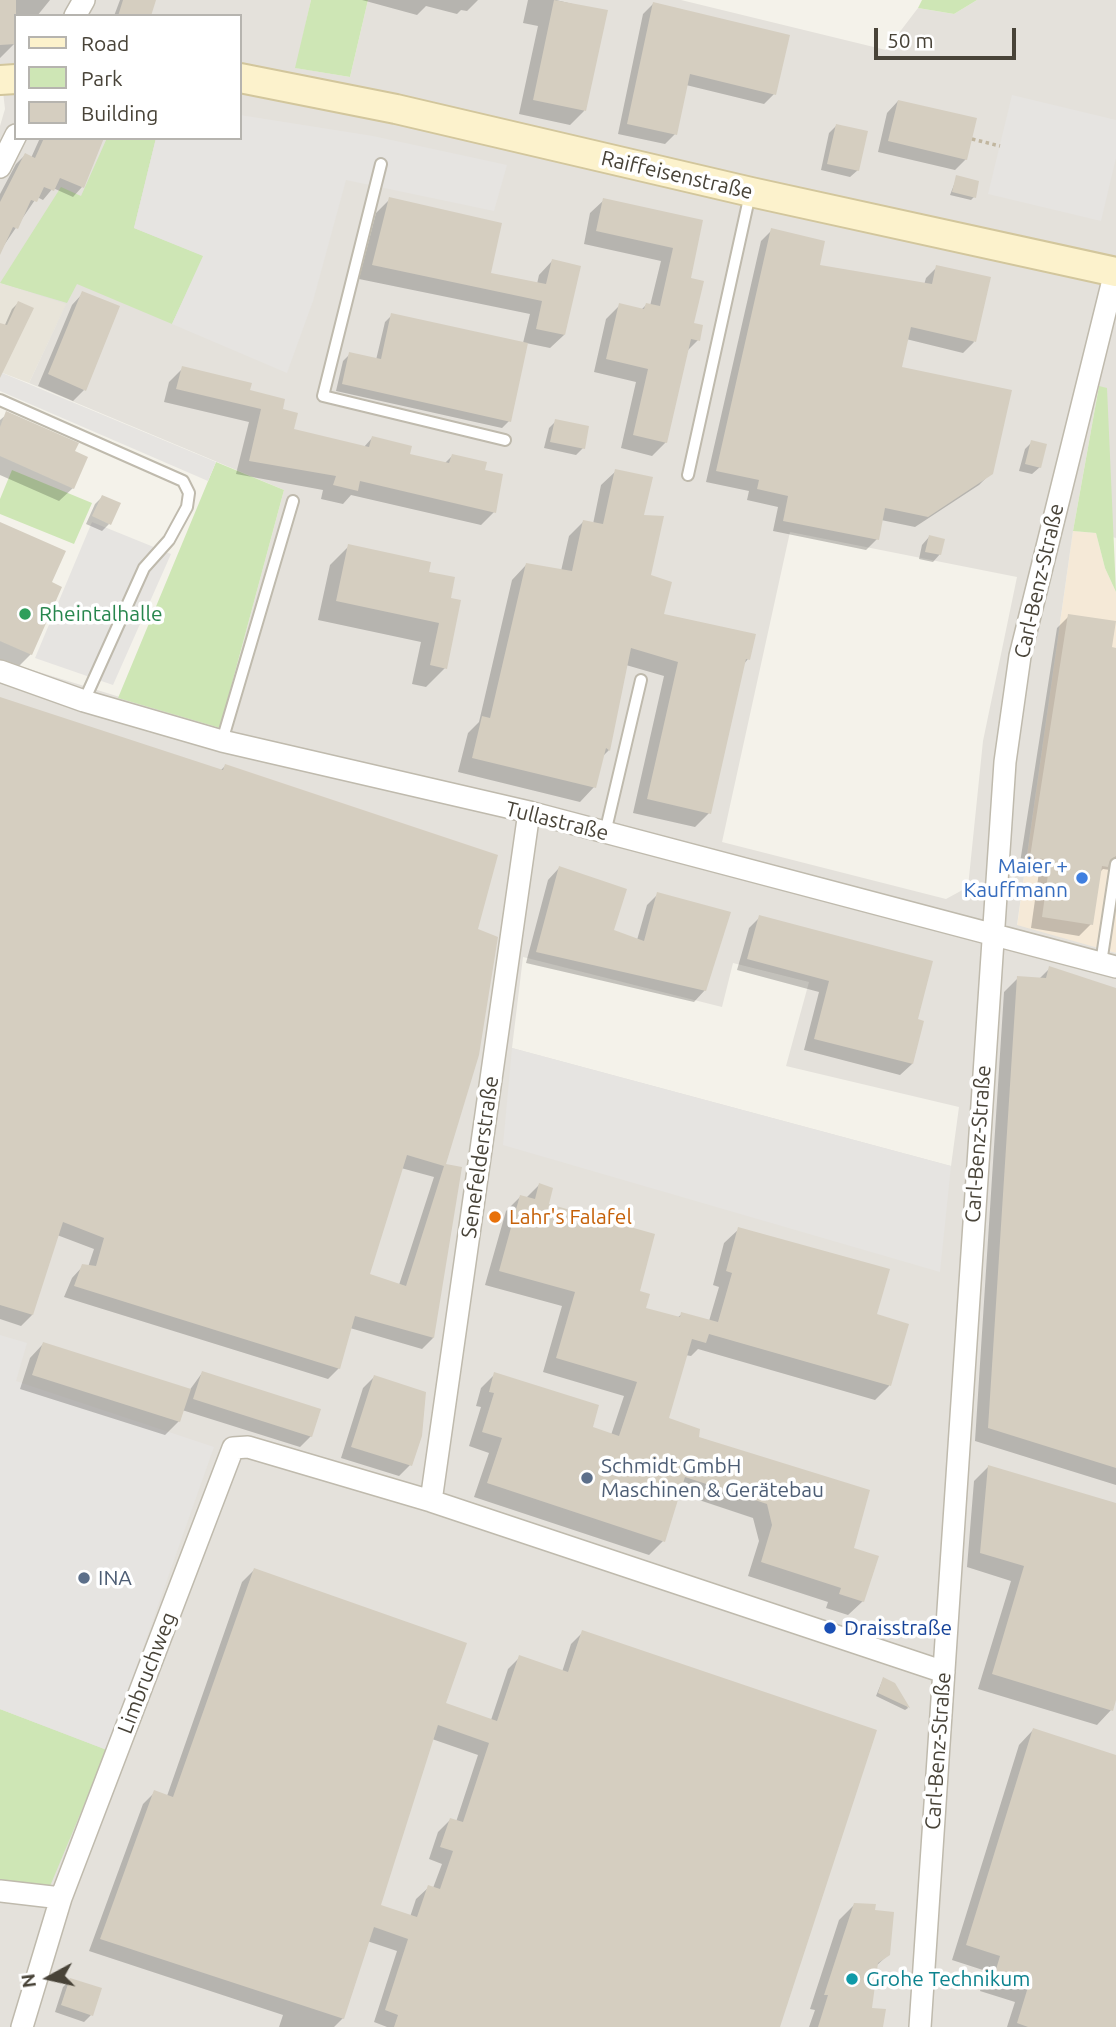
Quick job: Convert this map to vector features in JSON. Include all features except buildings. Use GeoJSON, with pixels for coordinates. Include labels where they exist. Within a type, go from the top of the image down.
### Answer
{"type":"FeatureCollection","features":[{"type":"Feature","properties":{"kind":"street","name":"Raiffeisenstraße"},"geometry":{"type":"LineString","coordinates":[[242,78],[382,106],[751,192],[1116,270]]}},
{"type":"Feature","properties":{"kind":"street"},"geometry":{"type":"LineString","coordinates":[[0,167],[14,139]]}},
{"type":"Feature","properties":{"kind":"street","name":"Carl-Benz-Straße"},"geometry":{"type":"LineString","coordinates":[[920,2027],[1005,762],[1020,656],[1116,270]]}},
{"type":"Feature","properties":{"kind":"street","name":"Tullastraße"},"geometry":{"type":"LineString","coordinates":[[0,671],[84,701],[222,741],[529,812],[1109,965]]}},
{"type":"Feature","properties":{"kind":"street","name":"Senefelderstraße"},"geometry":{"type":"LineString","coordinates":[[430,1501],[529,812]]}},
{"type":"Feature","properties":{"kind":"street","name":"Limbruchweg"},"geometry":{"type":"LineString","coordinates":[[22,2027],[61,1898],[233,1448],[248,1447],[430,1501]]}},
{"type":"Feature","properties":{"kind":"street"},"geometry":{"type":"LineString","coordinates":[[430,1501],[944,1672]]}},
{"type":"Feature","properties":{"kind":"street"},"geometry":{"type":"LineString","coordinates":[[0,1891],[61,1898]]}},
{"type":"Feature","properties":{"kind":"lane"},"geometry":{"type":"LineString","coordinates":[[381,164],[323,396],[505,440]]}},
{"type":"Feature","properties":{"kind":"lane"},"geometry":{"type":"LineString","coordinates":[[688,475],[751,192]]}},
{"type":"Feature","properties":{"kind":"lane"},"geometry":{"type":"LineString","coordinates":[[0,400],[183,481],[189,493],[187,507],[169,540],[144,568],[84,701]]}},
{"type":"Feature","properties":{"kind":"lane"},"geometry":{"type":"LineString","coordinates":[[222,741],[293,501]]}},
{"type":"Feature","properties":{"kind":"lane"},"geometry":{"type":"LineString","coordinates":[[605,833],[641,680]]}},
{"type":"Feature","properties":{"kind":"lane"},"geometry":{"type":"LineString","coordinates":[[1109,965],[1116,863]]}},
{"type":"Feature","properties":{"kind":"path"},"geometry":{"type":"LineString","coordinates":[[972,139],[1000,146]]}},
{"type":"Feature","properties":{"kind":"shaded area"},"geometry":{"type":"Polygon","coordinates":[[[0,0],[311,0],[296,68],[350,77],[368,0],[681,0],[886,50],[918,8],[954,14],[977,0],[1116,0],[1116,538],[1112,537],[1099,386],[1073,531],[1017,925],[1116,953],[1116,2027],[0,2027],[0,1885],[106,1751],[0,1709],[0,660],[220,728],[284,490],[29,383],[66,304],[0,283],[0,126],[5,109],[0,65],[0,0]],[[790,532],[722,842],[946,899],[968,887],[983,741],[1017,577],[790,532]],[[523,957],[512,1048],[951,1166],[959,1107],[786,1066],[809,982],[733,963],[722,1007],[523,957]]]}},
{"type":"Feature","properties":{"kind":"shaded area"},"geometry":{"type":"Polygon","coordinates":[[[1012,95],[1116,120],[1116,158],[1101,221],[988,194],[1012,95]]]}},
{"type":"Feature","properties":{"kind":"shaded area"},"geometry":{"type":"Polygon","coordinates":[[[242,115],[373,136],[507,165],[494,211],[346,180],[313,301],[287,373],[172,324],[203,256],[134,228],[156,140],[242,140],[242,115]]]}},
{"type":"Feature","properties":{"kind":"shaded area"},"geometry":{"type":"Polygon","coordinates":[[[0,283],[67,303],[29,383],[0,372],[0,283]]]}},
{"type":"Feature","properties":{"kind":"shaded area"},"geometry":{"type":"Polygon","coordinates":[[[0,372],[216,462],[208,481],[0,391],[0,372]]]}},
{"type":"Feature","properties":{"kind":"shaded area"},"geometry":{"type":"Polygon","coordinates":[[[92,522],[171,554],[113,685],[35,658],[92,522]]]}},
{"type":"Feature","properties":{"kind":"shaded area"},"geometry":{"type":"Polygon","coordinates":[[[1073,531],[1096,533],[1105,568],[1116,592],[1116,953],[1017,926],[1073,531]]]}},
{"type":"Feature","properties":{"kind":"shaded area"},"geometry":{"type":"Polygon","coordinates":[[[512,1048],[951,1166],[940,1272],[503,1145],[512,1048]]]}},
{"type":"Feature","properties":{"kind":"shaded area","name":"INA"},"geometry":{"type":"Polygon","coordinates":[[[0,1335],[27,1343],[16,1381],[214,1447],[107,1750],[0,1709],[0,1335]]]}},
{"type":"Feature","properties":{"kind":"green space"},"geometry":{"type":"Polygon","coordinates":[[[311,0],[368,0],[350,77],[295,68],[311,0]]]}},
{"type":"Feature","properties":{"kind":"green space"},"geometry":{"type":"Polygon","coordinates":[[[922,0],[977,0],[954,14],[918,8],[922,0]]]}},
{"type":"Feature","properties":{"kind":"green space"},"geometry":{"type":"Polygon","coordinates":[[[106,140],[156,140],[134,228],[204,256],[172,324],[77,284],[67,303],[0,283],[61,187],[81,196],[106,140]]]}},
{"type":"Feature","properties":{"kind":"green space"},"geometry":{"type":"Polygon","coordinates":[[[1099,386],[1107,388],[1116,592],[1105,568],[1096,533],[1073,531],[1099,386]]]}},
{"type":"Feature","properties":{"kind":"green space"},"geometry":{"type":"Polygon","coordinates":[[[216,462],[284,490],[220,728],[118,698],[216,462]]]}},
{"type":"Feature","properties":{"kind":"green space"},"geometry":{"type":"Polygon","coordinates":[[[12,470],[92,503],[74,544],[0,514],[0,499],[12,470]]]}},
{"type":"Feature","properties":{"kind":"green space"},"geometry":{"type":"Polygon","coordinates":[[[0,1709],[107,1750],[48,1891],[0,1885],[0,1709]]]}},
{"type":"Feature","properties":{"kind":"place","name":"Rheintalhalle"},"geometry":{"type":"Point","coordinates":[25,614]}},
{"type":"Feature","properties":{"kind":"place","name":"Maier + Kauffmann"},"geometry":{"type":"Point","coordinates":[1082,878]}},
{"type":"Feature","properties":{"kind":"place","name":"Lahr's Falafel"},"geometry":{"type":"Point","coordinates":[495,1217]}},
{"type":"Feature","properties":{"kind":"place","name":"Schmidt GmbH Maschinen & Gerätebau"},"geometry":{"type":"Point","coordinates":[587,1478]}},
{"type":"Feature","properties":{"kind":"place","name":"INA"},"geometry":{"type":"Point","coordinates":[84,1578]}},
{"type":"Feature","properties":{"kind":"place","name":"Draisstraße"},"geometry":{"type":"Point","coordinates":[830,1628]}},
{"type":"Feature","properties":{"kind":"place","name":"Grohe Technikum"},"geometry":{"type":"Point","coordinates":[852,1979]}}]}
